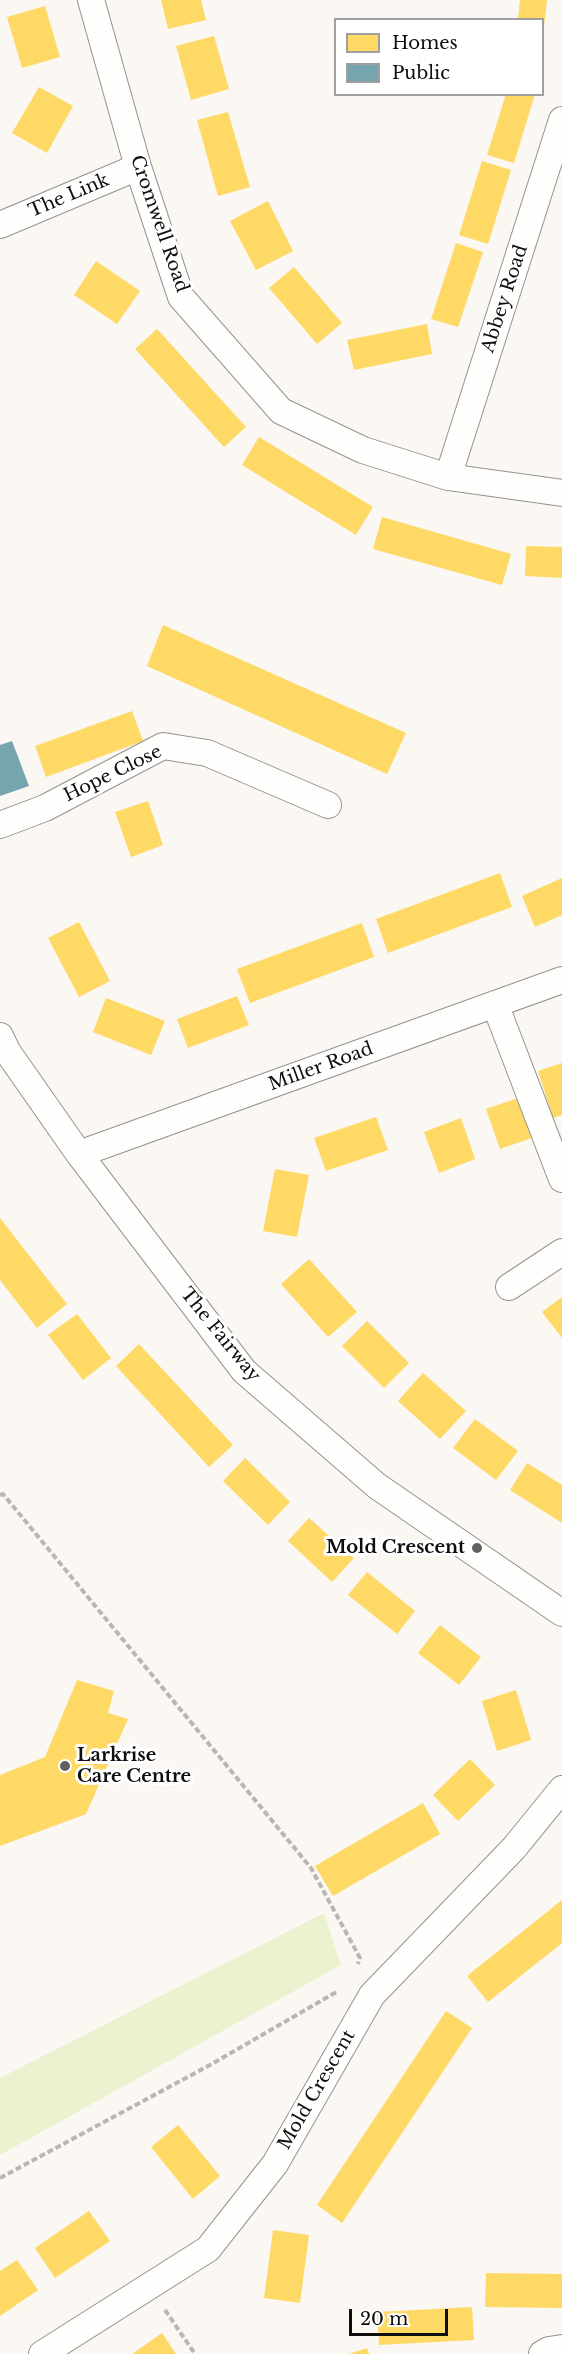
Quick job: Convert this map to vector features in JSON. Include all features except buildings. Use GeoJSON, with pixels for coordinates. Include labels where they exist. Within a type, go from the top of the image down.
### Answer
{"type":"FeatureCollection","features":[{"type":"Feature","properties":{"kind":"street","name":"Cromwell Road"},"geometry":{"type":"LineString","coordinates":[[91,0],[138,167],[182,297],[281,411],[363,450],[448,477],[562,493]]}},
{"type":"Feature","properties":{"kind":"street","name":"Abbey Road"},"geometry":{"type":"LineString","coordinates":[[448,477],[562,120]]}},
{"type":"Feature","properties":{"kind":"street","name":"The Link"},"geometry":{"type":"LineString","coordinates":[[0,225],[138,167]]}},
{"type":"Feature","properties":{"kind":"street","name":"Hope Close"},"geometry":{"type":"LineString","coordinates":[[0,825],[45,808],[162,746],[207,753],[328,806]]}},
{"type":"Feature","properties":{"kind":"street","name":"Miller Road"},"geometry":{"type":"LineString","coordinates":[[79,1154],[562,980]]}},
{"type":"Feature","properties":{"kind":"street"},"geometry":{"type":"LineString","coordinates":[[495,1004],[562,1179]]}},
{"type":"Feature","properties":{"kind":"street","name":"The Fairway"},"geometry":{"type":"LineString","coordinates":[[0,1036],[7,1051],[79,1154],[244,1371],[377,1486],[562,1613]]}},
{"type":"Feature","properties":{"kind":"street"},"geometry":{"type":"LineString","coordinates":[[509,1287],[562,1252]]}},
{"type":"Feature","properties":{"kind":"street","name":"Mold Crescent"},"geometry":{"type":"LineString","coordinates":[[42,2354],[208,2249],[275,2164],[363,1989],[514,1848],[562,1789]]}},
{"type":"Feature","properties":{"kind":"street"},"geometry":{"type":"LineString","coordinates":[[542,2354],[549,2350],[562,2348]]}},
{"type":"Feature","properties":{"kind":"path"},"geometry":{"type":"LineString","coordinates":[[0,1495],[3,1494],[311,1868],[360,1958],[363,1989],[210,2064],[0,2178]]}},
{"type":"Feature","properties":{"kind":"path"},"geometry":{"type":"LineString","coordinates":[[149,2287],[195,2354]]}},
{"type":"Feature","properties":{"kind":"green space"},"geometry":{"type":"Polygon","coordinates":[[[324,1913],[341,1965],[0,2155],[0,2078],[324,1913]]]}},
{"type":"Feature","properties":{"kind":"place","name":"Mold Crescent"},"geometry":{"type":"Point","coordinates":[477,1548]}},
{"type":"Feature","properties":{"kind":"place","name":"Larkrise Care Centre"},"geometry":{"type":"Point","coordinates":[65,1766]}}]}
